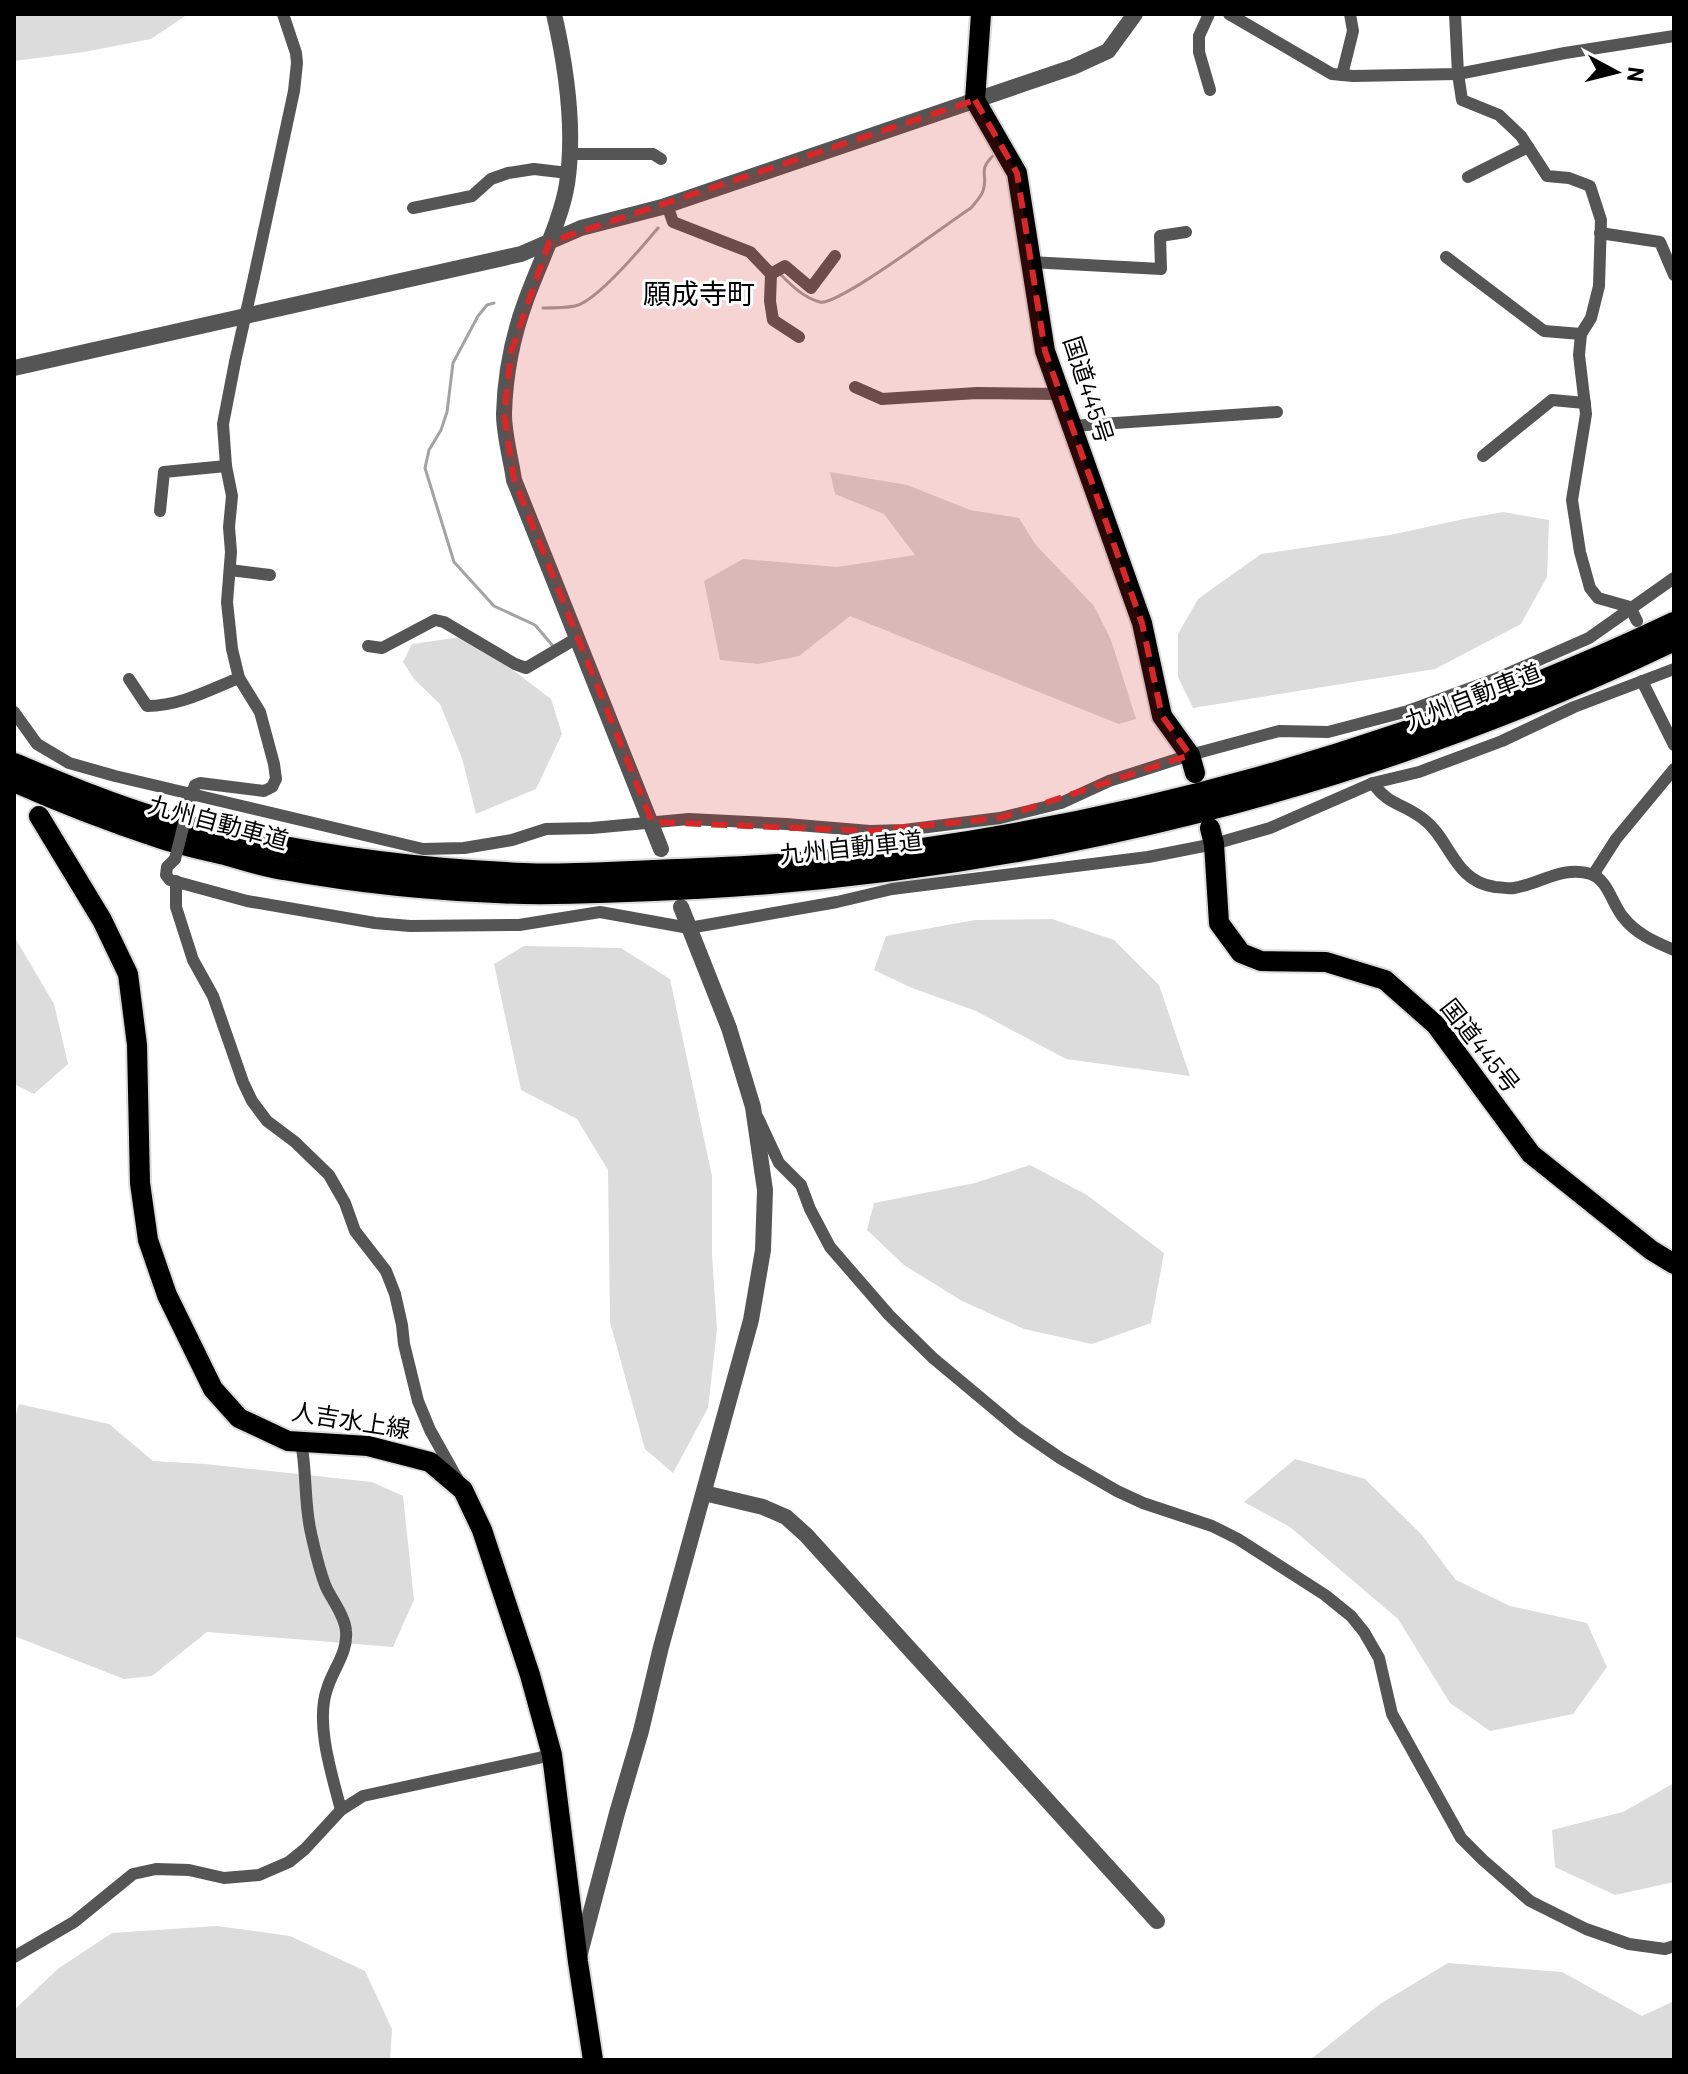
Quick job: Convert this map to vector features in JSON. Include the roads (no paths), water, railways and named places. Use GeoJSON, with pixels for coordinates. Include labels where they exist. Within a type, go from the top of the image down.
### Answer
{"type":"FeatureCollection","features":[{"type":"Feature","properties":{"kind":"highway","name":"九州自動車道"},"geometry":{"type":"LineString","coordinates":[[14,764],[162,821],[284,848],[369,862],[527,874],[729,868],[825,861],[946,845],[1072,822],[1246,782],[1398,736],[1545,681],[1674,623]]}},
{"type":"Feature","properties":{"kind":"highway","name":"九州自動車道"},"geometry":{"type":"LineString","coordinates":[[14,781],[159,837],[279,868],[367,881],[523,893],[646,890],[810,879],[950,863],[1114,833],[1314,781],[1426,744],[1550,696],[1674,640]]}},
{"type":"Feature","properties":{"kind":"main road"},"geometry":{"type":"LineString","coordinates":[[975,100],[981,14]]}},
{"type":"Feature","properties":{"kind":"main road","name":"国道445号"},"geometry":{"type":"LineString","coordinates":[[975,100],[1017,173],[1045,351],[1142,623],[1162,716],[1193,764]]}},
{"type":"Feature","properties":{"kind":"main road","name":"人吉水上線"},"geometry":{"type":"LineString","coordinates":[[39,816],[102,920],[128,974],[137,1045],[140,1183],[148,1240],[167,1295],[213,1389],[239,1418],[288,1441],[368,1446],[430,1462],[463,1490],[482,1530],[530,1675],[552,1755],[593,2060]]}},
{"type":"Feature","properties":{"kind":"main road","name":"国道445号"},"geometry":{"type":"LineString","coordinates":[[1212,836],[1219,923],[1241,953],[1261,961],[1326,962],[1385,980],[1436,1025],[1531,1154],[1651,1250],[1674,1264]]}},
{"type":"Feature","properties":{"kind":"street"},"geometry":{"type":"LineString","coordinates":[[283,14],[296,53],[294,91],[223,424],[232,496],[227,602],[232,649],[239,678],[260,712],[276,779],[264,791],[200,783],[195,785],[175,859],[167,867],[167,878],[247,901],[375,923],[410,926],[519,925],[600,912],[689,928],[892,889],[1148,857],[1212,836],[1270,828],[1373,783],[1419,772],[1502,741],[1574,707],[1642,681],[1664,668]]}},
{"type":"Feature","properties":{"kind":"street"},"geometry":{"type":"LineString","coordinates":[[554,14],[565,83],[570,154],[568,173],[549,242],[526,300],[511,352],[504,415],[514,480],[661,849]]}},
{"type":"Feature","properties":{"kind":"street"},"geometry":{"type":"LineString","coordinates":[[14,368],[521,254],[581,228],[667,205],[1073,67],[1108,51],[1135,14]]}},
{"type":"Feature","properties":{"kind":"street"},"geometry":{"type":"LineString","coordinates":[[1209,14],[1199,36],[1199,52],[1210,90]]}},
{"type":"Feature","properties":{"kind":"street"},"geometry":{"type":"LineString","coordinates":[[1229,14],[1332,74],[1342,75],[1458,74],[1579,50],[1674,36]]}},
{"type":"Feature","properties":{"kind":"street"},"geometry":{"type":"LineString","coordinates":[[1342,75],[1353,31],[1350,14]]}},
{"type":"Feature","properties":{"kind":"street"},"geometry":{"type":"LineString","coordinates":[[1455,14],[1462,100],[1499,115],[1521,136],[1547,176],[1569,178],[1590,186],[1601,220],[1599,286],[1591,318],[1581,334],[1579,355],[1586,414],[1572,500],[1580,552],[1590,588],[1598,598],[1630,607],[1637,621]]}},
{"type":"Feature","properties":{"kind":"street"},"geometry":{"type":"LineString","coordinates":[[1468,177],[1528,147]]}},
{"type":"Feature","properties":{"kind":"street"},"geometry":{"type":"LineString","coordinates":[[570,154],[653,154],[661,159]]}},
{"type":"Feature","properties":{"kind":"street"},"geometry":{"type":"LineString","coordinates":[[413,208],[472,196],[491,179],[508,173],[534,169],[568,173]]}},
{"type":"Feature","properties":{"kind":"street"},"geometry":{"type":"LineString","coordinates":[[667,205],[673,222],[750,252],[771,274],[773,320],[799,337]]}},
{"type":"Feature","properties":{"kind":"street"},"geometry":{"type":"LineString","coordinates":[[1030,262],[1161,269],[1160,236],[1186,232]]}},
{"type":"Feature","properties":{"kind":"street"},"geometry":{"type":"LineString","coordinates":[[1600,233],[1660,242],[1674,241]]}},
{"type":"Feature","properties":{"kind":"street"},"geometry":{"type":"LineString","coordinates":[[1660,242],[1674,275]]}},
{"type":"Feature","properties":{"kind":"street"},"geometry":{"type":"LineString","coordinates":[[771,274],[785,266],[811,288],[835,256]]}},
{"type":"Feature","properties":{"kind":"street"},"geometry":{"type":"LineString","coordinates":[[1446,257],[1544,331],[1581,334]]}},
{"type":"Feature","properties":{"kind":"street"},"geometry":{"type":"LineString","coordinates":[[855,387],[882,399],[977,393],[1061,394]]}},
{"type":"Feature","properties":{"kind":"street"},"geometry":{"type":"LineString","coordinates":[[1483,456],[1552,400],[1585,403]]}},
{"type":"Feature","properties":{"kind":"street"},"geometry":{"type":"LineString","coordinates":[[1072,426],[1277,412]]}},
{"type":"Feature","properties":{"kind":"street"},"geometry":{"type":"LineString","coordinates":[[160,511],[164,472],[226,466]]}},
{"type":"Feature","properties":{"kind":"street"},"geometry":{"type":"LineString","coordinates":[[230,570],[270,575]]}},
{"type":"Feature","properties":{"kind":"street"},"geometry":{"type":"LineString","coordinates":[[14,712],[37,744],[69,763],[190,799],[423,849],[464,848],[512,840],[546,829],[689,819],[870,831],[904,830],[1000,818],[1061,803],[1109,781],[1193,764],[1279,731],[1328,732],[1408,711],[1493,680],[1589,638],[1674,578]]}},
{"type":"Feature","properties":{"kind":"street"},"geometry":{"type":"LineString","coordinates":[[368,646],[382,648],[435,620],[444,622],[526,668],[577,638]]}},
{"type":"Feature","properties":{"kind":"street"},"geometry":{"type":"LineString","coordinates":[[129,679],[147,706],[177,703],[239,678]]}},
{"type":"Feature","properties":{"kind":"street"},"geometry":{"type":"LineString","coordinates":[[1642,681],[1674,745]]}},
{"type":"Feature","properties":{"kind":"street"},"geometry":{"type":"LineString","coordinates":[[1593,875],[1616,839],[1674,769]]}},
{"type":"Feature","properties":{"kind":"street"},"geometry":{"type":"LineString","coordinates":[[1373,783],[1382,796],[1424,819],[1462,869],[1484,885],[1510,888],[1529,885],[1566,871],[1593,875],[1600,879],[1622,916],[1633,928],[1647,939],[1674,950]]}},
{"type":"Feature","properties":{"kind":"street"},"geometry":{"type":"LineString","coordinates":[[176,881],[176,907],[193,960],[213,996],[252,1101],[267,1121],[295,1142],[329,1175],[345,1203],[355,1231],[386,1271],[395,1294],[418,1401],[463,1490]]}},
{"type":"Feature","properties":{"kind":"street"},"geometry":{"type":"LineString","coordinates":[[681,907],[729,1028],[753,1107],[779,1163],[801,1185],[830,1247],[889,1315],[933,1358],[1018,1429],[1060,1458],[1143,1503],[1212,1526],[1238,1539],[1325,1595],[1351,1616],[1379,1658],[1392,1714],[1461,1838],[1530,1901],[1586,1929],[1629,1944],[1657,1948],[1674,1946]]}},
{"type":"Feature","properties":{"kind":"street"},"geometry":{"type":"LineString","coordinates":[[578,1962],[751,1320],[763,1250],[765,1190],[753,1107]]}},
{"type":"Feature","properties":{"kind":"street"},"geometry":{"type":"LineString","coordinates":[[301,1442],[310,1530],[324,1583],[346,1627],[346,1645],[327,1689],[323,1724],[341,1810]]}},
{"type":"Feature","properties":{"kind":"street"},"geometry":{"type":"LineString","coordinates":[[704,1493],[763,1507],[786,1517],[806,1535],[1157,1921]]}},
{"type":"Feature","properties":{"kind":"street"},"geometry":{"type":"LineString","coordinates":[[14,1957],[74,1922],[133,1874],[156,1869],[201,1872],[224,1878],[259,1875],[289,1862],[341,1810],[363,1796],[552,1755]]}},
{"type":"Feature","properties":{"kind":"waterway"},"geometry":{"type":"LineString","coordinates":[[780,274],[793,287],[820,302],[848,291],[971,208],[982,193],[984,169],[995,154]]}},
{"type":"Feature","properties":{"kind":"waterway"},"geometry":{"type":"LineString","coordinates":[[543,308],[571,307],[595,295],[658,228]]}},
{"type":"Feature","properties":{"kind":"waterway"},"geometry":{"type":"LineString","coordinates":[[494,303],[487,305],[478,316],[453,363],[447,412],[429,450],[425,468],[454,562],[494,606],[535,625],[553,646]]}},
{"type":"Feature","properties":{"kind":"district","name":"願成寺町"},"geometry":{"type":"Point","coordinates":[699,294]}}]}
